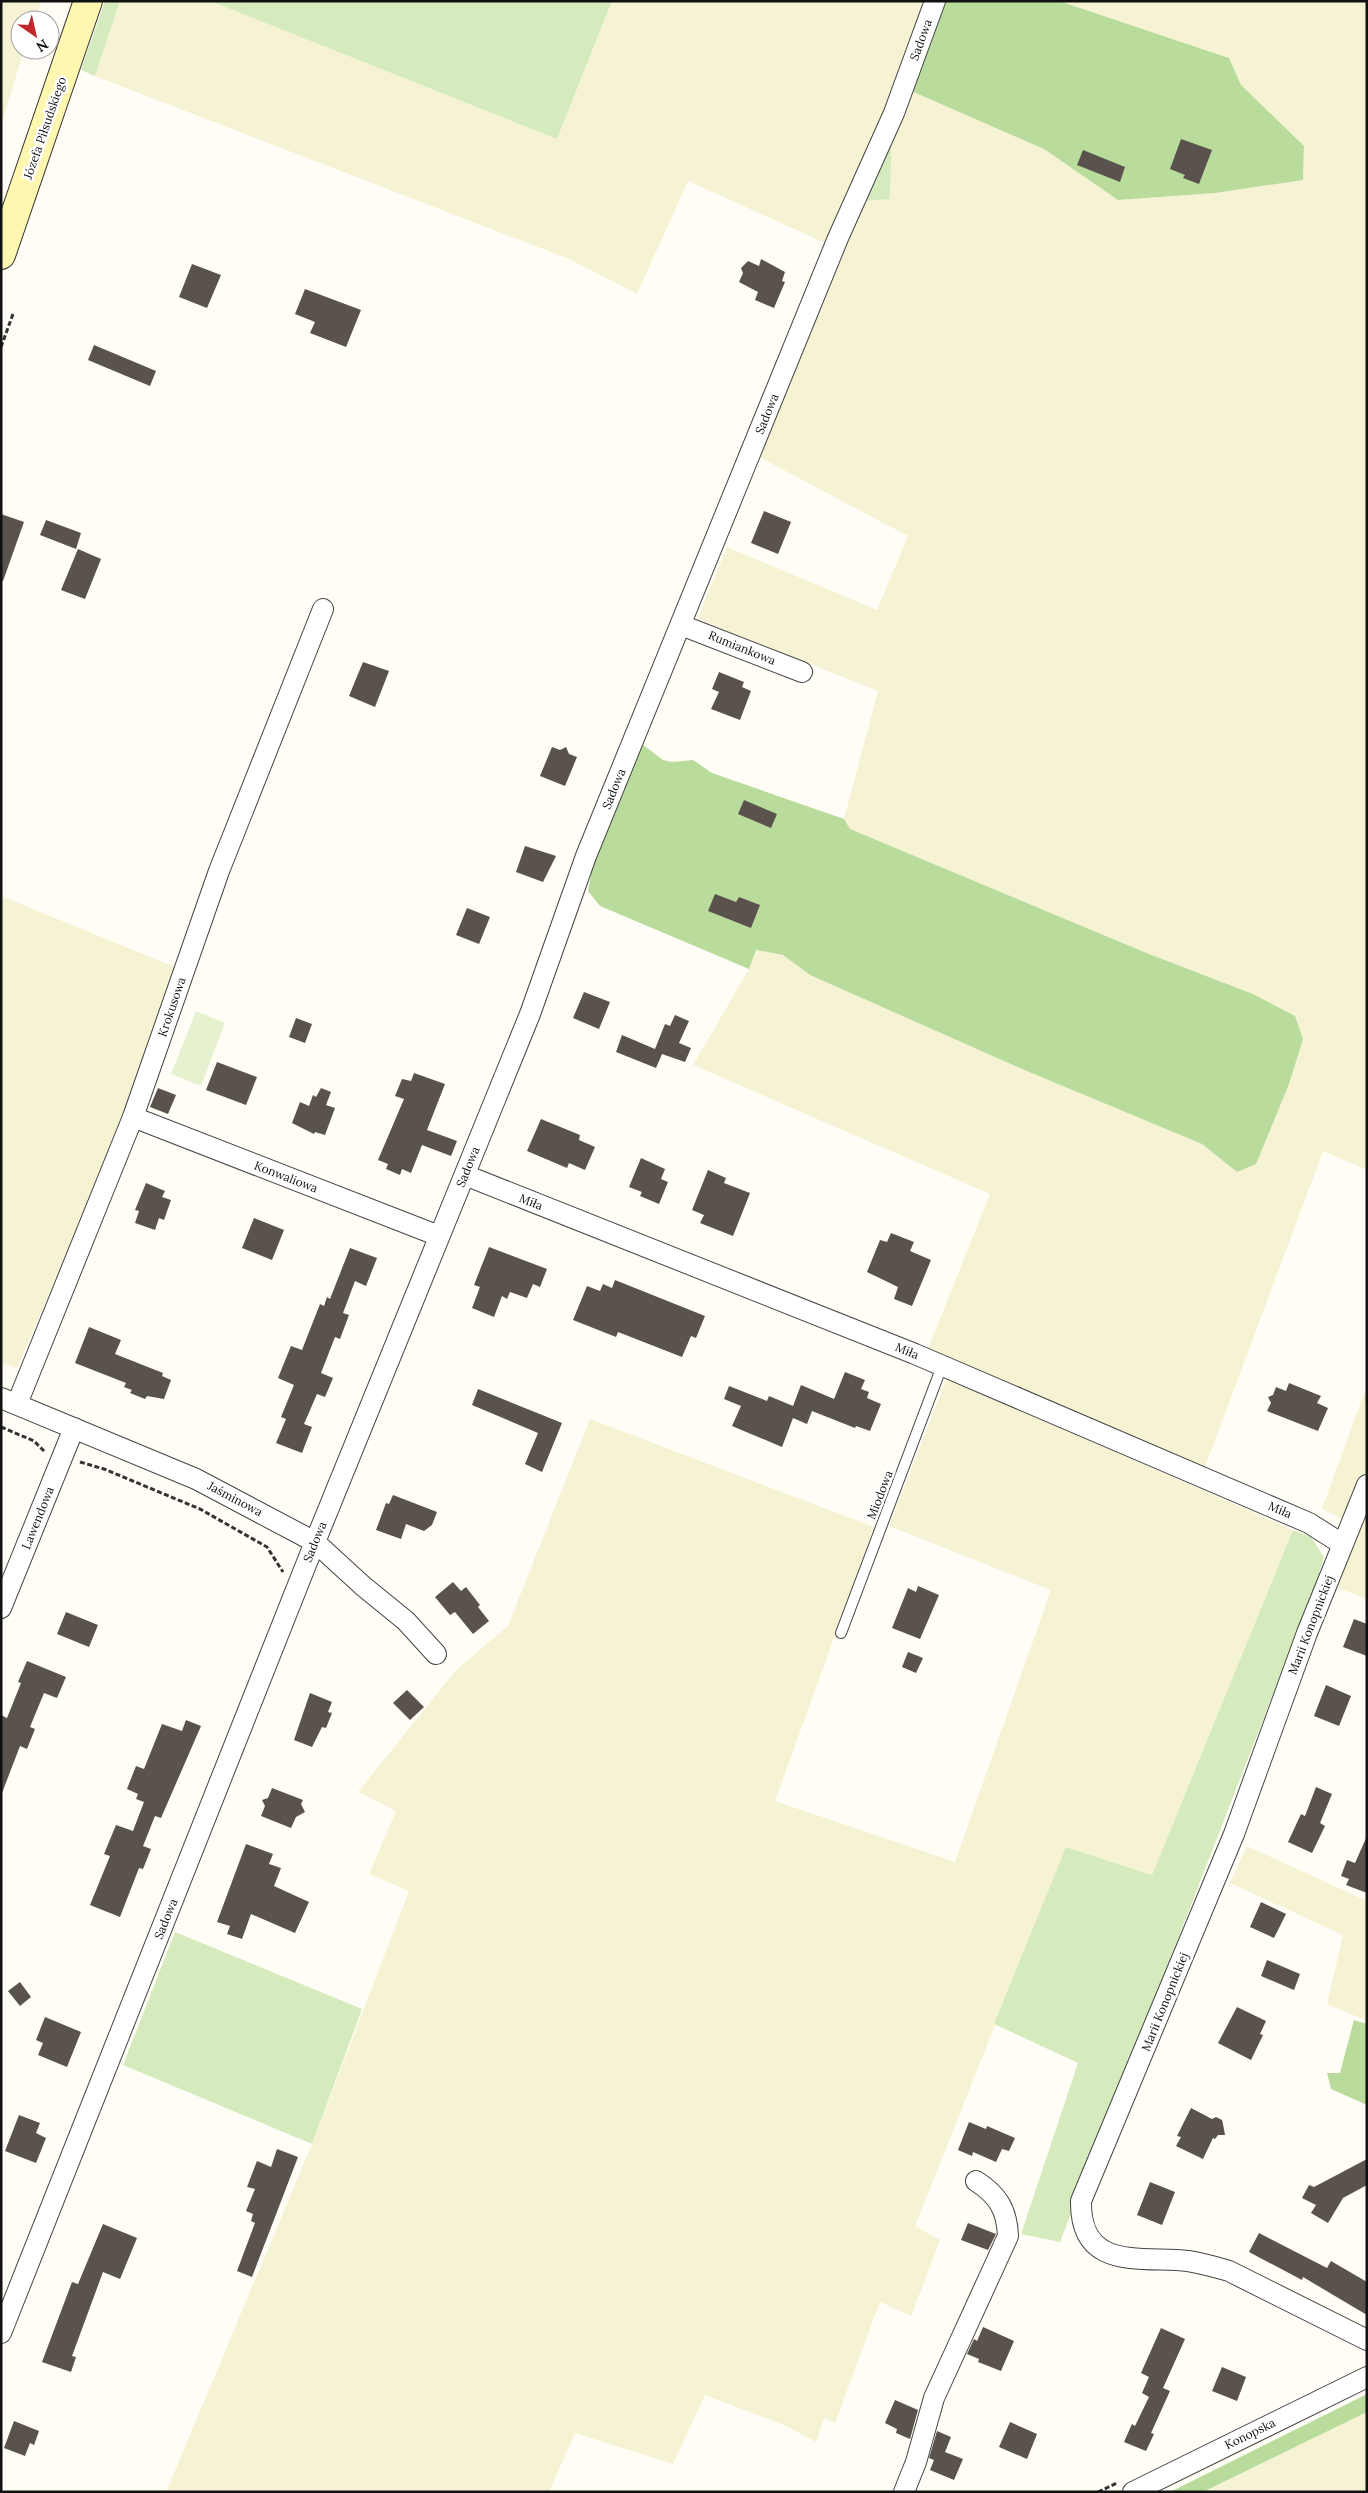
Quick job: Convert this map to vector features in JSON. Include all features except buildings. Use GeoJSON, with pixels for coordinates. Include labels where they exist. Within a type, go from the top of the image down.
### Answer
{"type":"FeatureCollection","features":[{"type":"Feature","properties":{"kind":"main road","name":"Józefa Piłsudskiego"},"geometry":{"type":"LineString","coordinates":[[1,256],[88,1]]}},
{"type":"Feature","properties":{"kind":"street","name":"Sadowa"},"geometry":{"type":"LineString","coordinates":[[1,2333],[315,1542],[530,1014],[586,856],[838,238],[894,113],[935,1]]}},
{"type":"Feature","properties":{"kind":"street","name":"Krokusowa"},"geometry":{"type":"LineString","coordinates":[[9,1401],[133,1117],[219,871],[323,609]]}},
{"type":"Feature","properties":{"kind":"street","name":"Rumiankowa"},"geometry":{"type":"LineString","coordinates":[[681,624],[802,672]]}},
{"type":"Feature","properties":{"kind":"street","name":"Konwaliowa"},"geometry":{"type":"LineString","coordinates":[[133,1117],[439,1236]]}},
{"type":"Feature","properties":{"kind":"street","name":"Miła"},"geometry":{"type":"LineString","coordinates":[[465,1175],[942,1366],[1309,1523],[1342,1544]]}},
{"type":"Feature","properties":{"kind":"street","name":"Jaśminowa"},"geometry":{"type":"LineString","coordinates":[[9,1401],[196,1479],[315,1542],[363,1586],[406,1621],[436,1654]]}},
{"type":"Feature","properties":{"kind":"street","name":"Lawendowa"},"geometry":{"type":"LineString","coordinates":[[3,1599],[74,1428]]}},
{"type":"Feature","properties":{"kind":"street","name":"Marii Konopnickiej"},"geometry":{"type":"LineString","coordinates":[[1367,1485],[1307,1633],[1234,1834],[1081,2201],[1081,2219],[1087,2233],[1098,2245],[1112,2255],[1135,2260],[1188,2261],[1220,2268],[1367,2340]]}},
{"type":"Feature","properties":{"kind":"street"},"geometry":{"type":"LineString","coordinates":[[904,2492],[916,2462],[934,2398],[1008,2236],[1008,2221],[1001,2204],[991,2191],[976,2181]]}},
{"type":"Feature","properties":{"kind":"street","name":"Konopska"},"geometry":{"type":"LineString","coordinates":[[1133,2492],[1367,2377]]}},
{"type":"Feature","properties":{"kind":"lane","name":"Miodowa"},"geometry":{"type":"LineString","coordinates":[[841,1633],[942,1366]]}},
{"type":"Feature","properties":{"kind":"path"},"geometry":{"type":"LineString","coordinates":[[1,347],[13,314]]}},
{"type":"Feature","properties":{"kind":"path"},"geometry":{"type":"LineString","coordinates":[[1,1427],[34,1441],[42,1451],[102,1468],[200,1509],[267,1547],[284,1573],[300,1580]]}},
{"type":"Feature","properties":{"kind":"shaded area"},"geometry":{"type":"Polygon","coordinates":[[[1,1],[41,1],[38,10],[10,10],[10,60],[21,60],[1,125],[1,1]]]}},
{"type":"Feature","properties":{"kind":"shaded area"},"geometry":{"type":"Polygon","coordinates":[[[120,1],[210,1],[557,139],[612,1],[928,1],[832,246],[688,181],[637,294],[569,259],[95,76],[120,1]]]}},
{"type":"Feature","properties":{"kind":"shaded area"},"geometry":{"type":"Polygon","coordinates":[[[1059,1],[1367,1],[1367,1170],[1323,1151],[1204,1470],[928,1349],[990,1194],[693,1065],[749,969],[756,950],[783,955],[810,975],[1022,1069],[1202,1144],[1237,1172],[1253,994],[1149,954],[850,829],[844,819],[878,691],[697,619],[727,547],[877,610],[908,536],[759,457],[865,201],[890,199],[892,127],[911,91],[1044,149],[1118,200],[1215,193],[1303,180],[1304,146],[1241,85],[1229,58],[1059,1]]]}},
{"type":"Feature","properties":{"kind":"shaded area"},"geometry":{"type":"Polygon","coordinates":[[[1,896],[187,972],[17,1368],[1,1362],[1,896]]]}},
{"type":"Feature","properties":{"kind":"shaded area"},"geometry":{"type":"Polygon","coordinates":[[[947,1378],[1293,1530],[1152,1875],[1066,1847],[915,2226],[940,2240],[911,2316],[880,2302],[835,2423],[824,2418],[816,2442],[784,2425],[705,2395],[673,2464],[575,2433],[549,2492],[166,2492],[312,2144],[409,1891],[369,1874],[396,1811],[358,1792],[457,1669],[508,1626],[590,1419],[874,1527],[775,1801],[955,1862],[1051,1590],[889,1526],[947,1378]]]}},
{"type":"Feature","properties":{"kind":"shaded area"},"geometry":{"type":"Polygon","coordinates":[[[1367,1385],[1367,1469],[1345,1520],[1322,1509],[1367,1385]]]}},
{"type":"Feature","properties":{"kind":"shaded area"},"geometry":{"type":"Polygon","coordinates":[[[1367,1511],[1367,1599],[1336,1587],[1367,1511]]]}},
{"type":"Feature","properties":{"kind":"shaded area"},"geometry":{"type":"Polygon","coordinates":[[[1247,1846],[1367,1901],[1367,2024],[1364,2023],[1365,2020],[1327,2004],[1343,1935],[1230,1883],[1247,1846]]]}},
{"type":"Feature","properties":{"kind":"shaded area"},"geometry":{"type":"Polygon","coordinates":[[[1367,2412],[1367,2492],[1203,2492],[1367,2412]]]}},
{"type":"Feature","properties":{"kind":"green space"},"geometry":{"type":"Polygon","coordinates":[[[105,1],[120,1],[95,76],[81,70],[105,1]]]}},
{"type":"Feature","properties":{"kind":"green space"},"geometry":{"type":"Polygon","coordinates":[[[210,1],[612,1],[557,139],[210,1]]]}},
{"type":"Feature","properties":{"kind":"green space"},"geometry":{"type":"Polygon","coordinates":[[[945,1],[1059,1],[1229,58],[1241,85],[1304,146],[1303,180],[1215,193],[1118,200],[1044,149],[911,91],[945,1]]]}},
{"type":"Feature","properties":{"kind":"green space"},"geometry":{"type":"Polygon","coordinates":[[[892,127],[890,199],[865,201],[892,127]]]}},
{"type":"Feature","properties":{"kind":"green space"},"geometry":{"type":"Polygon","coordinates":[[[642,744],[663,760],[672,762],[693,760],[712,773],[844,819],[850,829],[1149,954],[1253,994],[1295,1016],[1303,1039],[1289,1084],[1256,1164],[1237,1172],[1202,1144],[1022,1069],[810,975],[783,955],[756,950],[749,969],[600,906],[588,891],[593,864],[642,744]]]}},
{"type":"Feature","properties":{"kind":"green space"},"geometry":{"type":"Polygon","coordinates":[[[196,1011],[225,1023],[201,1086],[171,1074],[196,1011]]]}},
{"type":"Feature","properties":{"kind":"green space"},"geometry":{"type":"Polygon","coordinates":[[[1293,1530],[1311,1537],[1324,1557],[1317,1581],[1060,2242],[1021,2234],[1078,2063],[994,2024],[1066,1847],[1152,1875],[1293,1530]]]}},
{"type":"Feature","properties":{"kind":"green space"},"geometry":{"type":"Polygon","coordinates":[[[175,1932],[362,2009],[312,2144],[123,2065],[175,1932]]]}},
{"type":"Feature","properties":{"kind":"green space"},"geometry":{"type":"Polygon","coordinates":[[[1354,2020],[1367,2024],[1367,2105],[1331,2089],[1327,2073],[1340,2073],[1354,2020]]]}},
{"type":"Feature","properties":{"kind":"green space"},"geometry":{"type":"Polygon","coordinates":[[[1367,2394],[1367,2412],[1203,2492],[1170,2492],[1367,2394]]]}}]}
